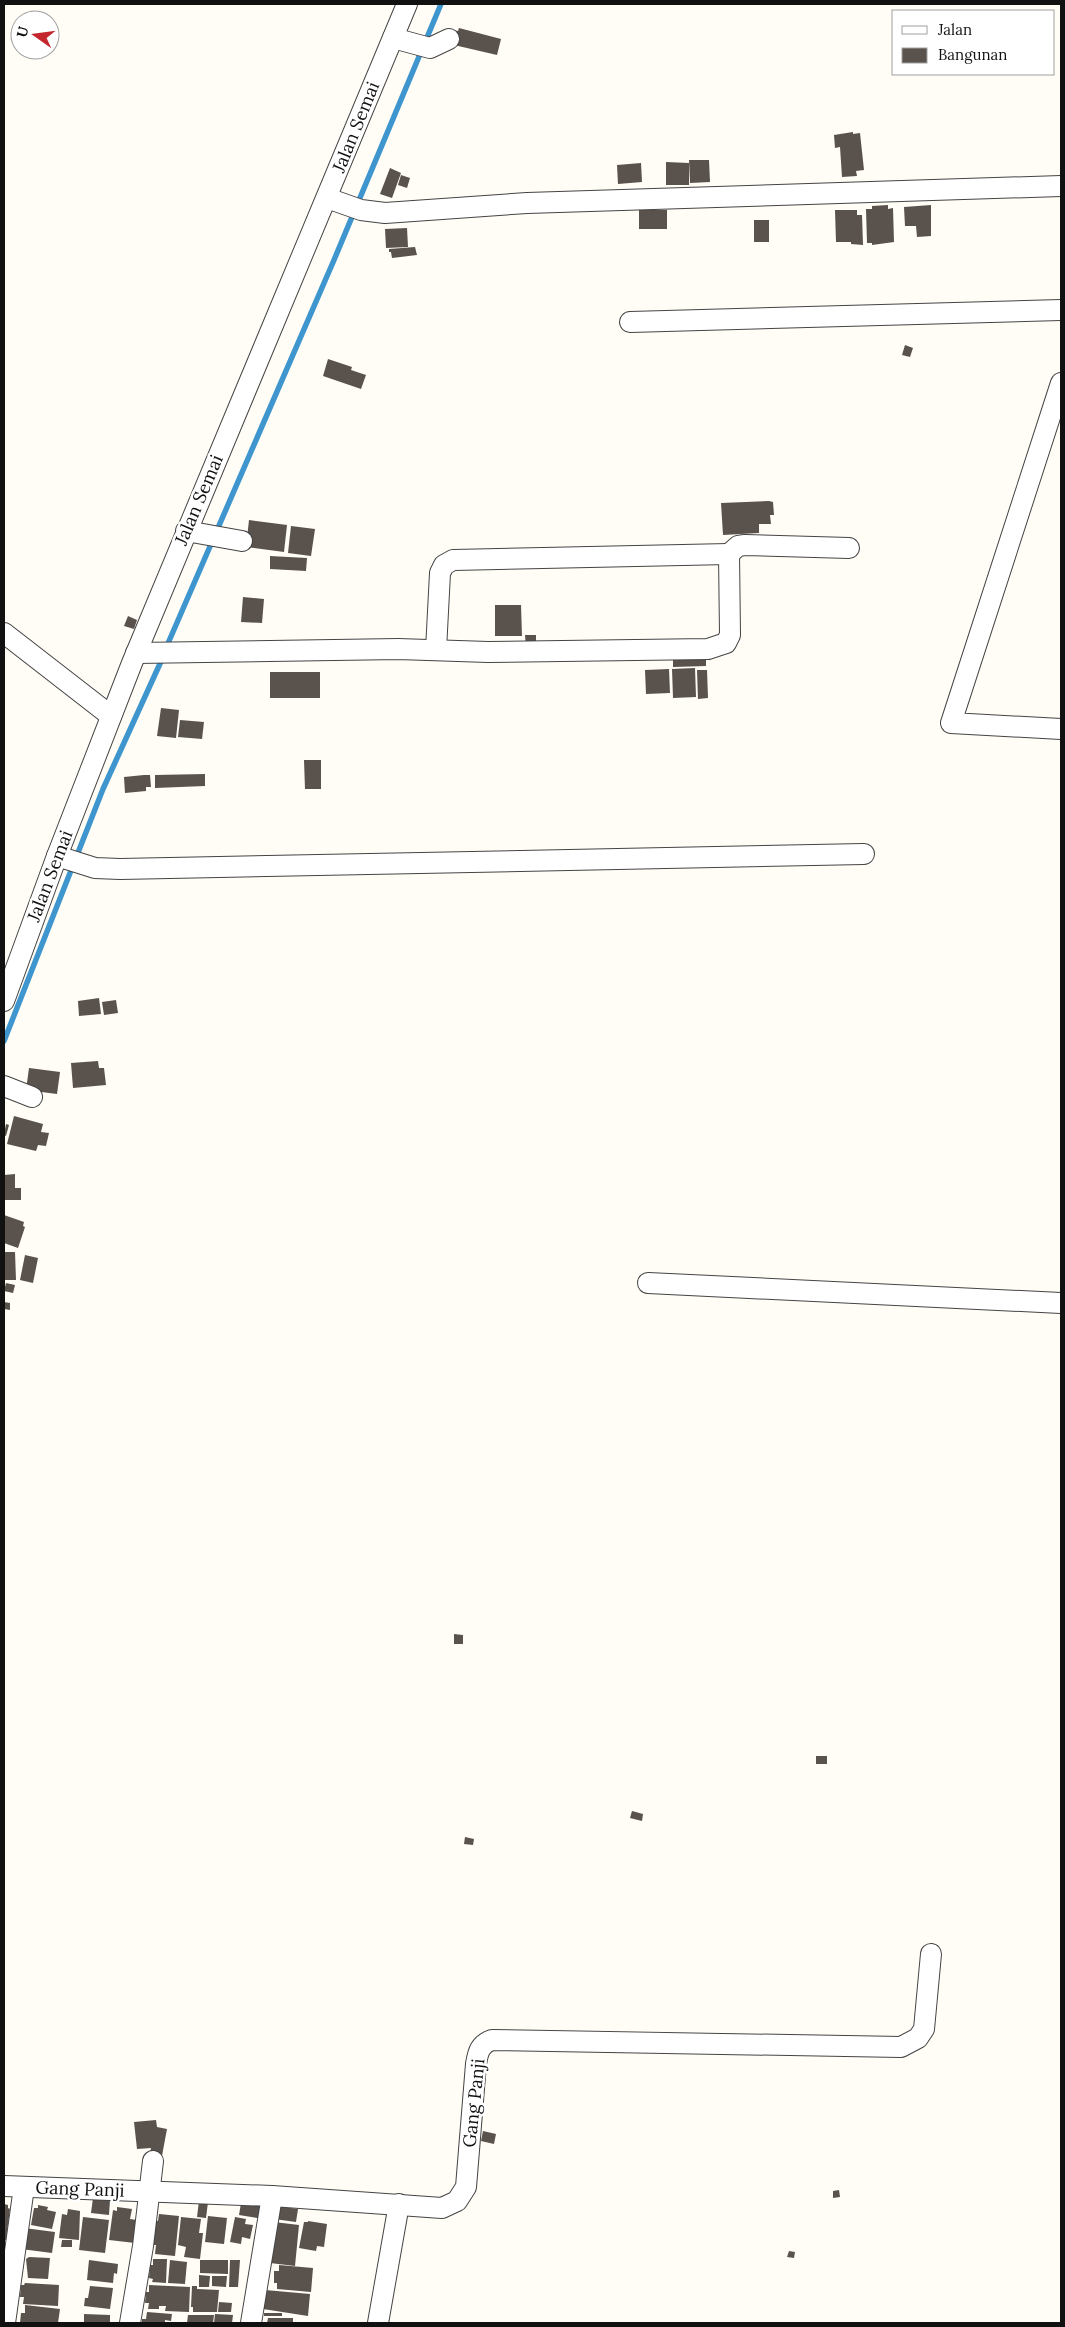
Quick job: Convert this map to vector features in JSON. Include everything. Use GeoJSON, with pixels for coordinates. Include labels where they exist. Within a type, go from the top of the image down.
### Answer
{"type":"FeatureCollection","features":[{"type":"Feature","properties":{"kind":"street","name":"Jalan Semai"},"geometry":{"type":"LineString","coordinates":[[4,1001],[9,970],[61,858],[111,716],[142,653],[191,532],[333,201],[399,40],[407,4]]}},
{"type":"Feature","properties":{"kind":"street"},"geometry":{"type":"LineString","coordinates":[[399,40],[425,48],[434,48],[449,39]]}},
{"type":"Feature","properties":{"kind":"street"},"geometry":{"type":"LineString","coordinates":[[333,201],[361,210],[385,213],[527,203],[1061,186]]}},
{"type":"Feature","properties":{"kind":"street"},"geometry":{"type":"LineString","coordinates":[[630,322],[1061,310]]}},
{"type":"Feature","properties":{"kind":"street"},"geometry":{"type":"LineString","coordinates":[[1061,383],[951,723],[1061,729]]}},
{"type":"Feature","properties":{"kind":"street"},"geometry":{"type":"LineString","coordinates":[[191,532],[242,541]]}},
{"type":"Feature","properties":{"kind":"street"},"geometry":{"type":"LineString","coordinates":[[142,653],[708,649],[726,643],[731,630],[729,554],[732,550],[745,546],[849,548]]}},
{"type":"Feature","properties":{"kind":"street"},"geometry":{"type":"LineString","coordinates":[[436,650],[440,573],[444,565],[453,560],[729,554]]}},
{"type":"Feature","properties":{"kind":"street"},"geometry":{"type":"LineString","coordinates":[[4,633],[111,716]]}},
{"type":"Feature","properties":{"kind":"street"},"geometry":{"type":"LineString","coordinates":[[61,858],[95,868],[864,854]]}},
{"type":"Feature","properties":{"kind":"street"},"geometry":{"type":"LineString","coordinates":[[5,1086],[32,1097]]}},
{"type":"Feature","properties":{"kind":"street"},"geometry":{"type":"LineString","coordinates":[[648,1283],[1061,1302]]}},
{"type":"Feature","properties":{"kind":"street","name":"Gang Panji"},"geometry":{"type":"LineString","coordinates":[[4,2186],[272,2196],[442,2208],[454,2204],[462,2195],[466,2180],[478,2052],[486,2042],[492,2040],[901,2047],[918,2038],[924,2029],[931,1954]]}},
{"type":"Feature","properties":{"kind":"street"},"geometry":{"type":"LineString","coordinates":[[130,2323],[153,2161]]}},
{"type":"Feature","properties":{"kind":"street"},"geometry":{"type":"LineString","coordinates":[[5,2323],[24,2187]]}},
{"type":"Feature","properties":{"kind":"street"},"geometry":{"type":"LineString","coordinates":[[251,2323],[272,2196]]}},
{"type":"Feature","properties":{"kind":"street"},"geometry":{"type":"LineString","coordinates":[[378,2323],[399,2204]]}},
{"type":"Feature","properties":{"kind":"building"},"geometry":{"type":"Polygon","coordinates":[[[459,28],[501,39],[497,55],[454,45],[451,37],[452,30],[458,31],[459,28]]]}},
{"type":"Feature","properties":{"kind":"building"},"geometry":{"type":"Polygon","coordinates":[[[853,132],[853,134],[860,133],[864,170],[856,171],[857,176],[842,177],[840,147],[835,148],[834,135],[853,132]]]}},
{"type":"Feature","properties":{"kind":"building"},"geometry":{"type":"Polygon","coordinates":[[[689,160],[709,160],[710,182],[690,183],[689,160]]]}},
{"type":"Feature","properties":{"kind":"building"},"geometry":{"type":"Polygon","coordinates":[[[666,162],[689,163],[689,185],[666,185],[666,162]]]}},
{"type":"Feature","properties":{"kind":"building"},"geometry":{"type":"Polygon","coordinates":[[[641,163],[642,182],[618,184],[617,165],[641,163]]]}},
{"type":"Feature","properties":{"kind":"building"},"geometry":{"type":"Polygon","coordinates":[[[390,168],[401,173],[392,198],[380,194],[390,168]]]}},
{"type":"Feature","properties":{"kind":"building"},"geometry":{"type":"Polygon","coordinates":[[[401,175],[410,178],[407,188],[398,185],[401,175]]]}},
{"type":"Feature","properties":{"kind":"building"},"geometry":{"type":"Polygon","coordinates":[[[888,205],[888,209],[893,208],[894,242],[872,245],[872,243],[867,243],[866,209],[872,209],[872,206],[888,205]]]}},
{"type":"Feature","properties":{"kind":"building"},"geometry":{"type":"Polygon","coordinates":[[[931,205],[931,236],[917,237],[916,226],[905,226],[904,207],[931,205]]]}},
{"type":"Feature","properties":{"kind":"building"},"geometry":{"type":"Polygon","coordinates":[[[639,210],[667,210],[667,229],[639,229],[639,210]]]}},
{"type":"Feature","properties":{"kind":"building"},"geometry":{"type":"Polygon","coordinates":[[[835,210],[857,210],[857,215],[862,215],[863,245],[851,244],[851,242],[836,242],[835,210]]]}},
{"type":"Feature","properties":{"kind":"building"},"geometry":{"type":"Polygon","coordinates":[[[754,220],[769,220],[769,242],[754,242],[754,220]]]}},
{"type":"Feature","properties":{"kind":"building"},"geometry":{"type":"Polygon","coordinates":[[[407,228],[408,247],[386,248],[385,229],[407,228]]]}},
{"type":"Feature","properties":{"kind":"building"},"geometry":{"type":"Polygon","coordinates":[[[415,247],[417,255],[392,258],[391,252],[389,252],[389,249],[415,247]]]}},
{"type":"Feature","properties":{"kind":"building"},"geometry":{"type":"Polygon","coordinates":[[[905,345],[913,348],[910,357],[902,355],[905,345]]]}},
{"type":"Feature","properties":{"kind":"building"},"geometry":{"type":"Polygon","coordinates":[[[328,359],[352,367],[351,370],[366,375],[361,389],[323,376],[328,359]]]}},
{"type":"Feature","properties":{"kind":"building"},"geometry":{"type":"Polygon","coordinates":[[[773,502],[774,515],[770,515],[771,524],[759,524],[759,533],[723,535],[721,503],[773,502]]]}},
{"type":"Feature","properties":{"kind":"building"},"geometry":{"type":"Polygon","coordinates":[[[249,520],[287,525],[284,552],[246,547],[249,520]]]}},
{"type":"Feature","properties":{"kind":"building"},"geometry":{"type":"Polygon","coordinates":[[[291,526],[315,529],[311,556],[288,553],[291,526]]]}},
{"type":"Feature","properties":{"kind":"building"},"geometry":{"type":"Polygon","coordinates":[[[270,556],[307,558],[306,571],[270,569],[270,556]]]}},
{"type":"Feature","properties":{"kind":"building"},"geometry":{"type":"Polygon","coordinates":[[[243,597],[264,599],[262,623],[241,622],[243,597]]]}},
{"type":"Feature","properties":{"kind":"building"},"geometry":{"type":"Polygon","coordinates":[[[495,605],[521,605],[522,636],[495,636],[495,605]]]}},
{"type":"Feature","properties":{"kind":"building"},"geometry":{"type":"Polygon","coordinates":[[[128,616],[137,620],[134,629],[124,626],[128,616]]]}},
{"type":"Feature","properties":{"kind":"building"},"geometry":{"type":"Polygon","coordinates":[[[525,635],[536,635],[536,646],[526,647],[525,635]]]}},
{"type":"Feature","properties":{"kind":"building"},"geometry":{"type":"Polygon","coordinates":[[[673,657],[706,657],[706,666],[673,667],[673,657]]]}},
{"type":"Feature","properties":{"kind":"building"},"geometry":{"type":"Polygon","coordinates":[[[695,668],[696,697],[673,698],[672,669],[695,668]]]}},
{"type":"Feature","properties":{"kind":"building"},"geometry":{"type":"Polygon","coordinates":[[[669,669],[670,693],[646,694],[645,670],[669,669]]]}},
{"type":"Feature","properties":{"kind":"building"},"geometry":{"type":"Polygon","coordinates":[[[697,670],[707,670],[708,698],[698,699],[697,670]]]}},
{"type":"Feature","properties":{"kind":"building"},"geometry":{"type":"Polygon","coordinates":[[[270,672],[320,672],[320,698],[270,698],[270,672]]]}},
{"type":"Feature","properties":{"kind":"building"},"geometry":{"type":"Polygon","coordinates":[[[161,708],[179,710],[176,738],[157,736],[161,708]]]}},
{"type":"Feature","properties":{"kind":"building"},"geometry":{"type":"Polygon","coordinates":[[[180,720],[204,722],[202,739],[178,737],[180,720]]]}},
{"type":"Feature","properties":{"kind":"building"},"geometry":{"type":"Polygon","coordinates":[[[304,760],[321,760],[321,789],[305,789],[304,760]]]}},
{"type":"Feature","properties":{"kind":"building"},"geometry":{"type":"Polygon","coordinates":[[[205,774],[205,786],[155,788],[155,775],[205,774]]]}},
{"type":"Feature","properties":{"kind":"building"},"geometry":{"type":"Polygon","coordinates":[[[150,775],[151,787],[146,787],[146,791],[125,793],[124,777],[150,775]]]}},
{"type":"Feature","properties":{"kind":"building"},"geometry":{"type":"Polygon","coordinates":[[[99,998],[101,1014],[79,1016],[78,1001],[99,998]]]}},
{"type":"Feature","properties":{"kind":"building"},"geometry":{"type":"Polygon","coordinates":[[[116,1000],[118,1013],[104,1015],[102,1002],[116,1000]]]}},
{"type":"Feature","properties":{"kind":"building"},"geometry":{"type":"Polygon","coordinates":[[[98,1061],[99,1068],[104,1068],[106,1085],[73,1088],[71,1063],[98,1061]]]}},
{"type":"Feature","properties":{"kind":"building"},"geometry":{"type":"Polygon","coordinates":[[[29,1068],[60,1072],[57,1094],[26,1090],[29,1068]]]}},
{"type":"Feature","properties":{"kind":"building"},"geometry":{"type":"Polygon","coordinates":[[[14,1116],[43,1124],[41,1132],[49,1133],[46,1146],[38,1145],[36,1151],[7,1144],[14,1116]]]}},
{"type":"Feature","properties":{"kind":"building"},"geometry":{"type":"Polygon","coordinates":[[[6,1124],[9,1125],[6,1136],[4,1135],[6,1124]]]}},
{"type":"Feature","properties":{"kind":"building"},"geometry":{"type":"Polygon","coordinates":[[[15,1174],[15,1188],[21,1188],[21,1200],[4,1200],[4,1175],[15,1174]]]}},
{"type":"Feature","properties":{"kind":"building"},"geometry":{"type":"Polygon","coordinates":[[[4,1215],[24,1222],[23,1226],[25,1227],[18,1248],[4,1243],[4,1215]]]}},
{"type":"Feature","properties":{"kind":"building"},"geometry":{"type":"Polygon","coordinates":[[[4,1252],[15,1252],[16,1280],[4,1280],[4,1252]]]}},
{"type":"Feature","properties":{"kind":"building"},"geometry":{"type":"Polygon","coordinates":[[[25,1255],[38,1258],[33,1283],[20,1280],[25,1255]]]}},
{"type":"Feature","properties":{"kind":"building"},"geometry":{"type":"Polygon","coordinates":[[[6,1283],[15,1285],[13,1293],[4,1291],[6,1283]]]}},
{"type":"Feature","properties":{"kind":"building"},"geometry":{"type":"Polygon","coordinates":[[[4,1302],[10,1303],[10,1310],[4,1309],[4,1302]]]}},
{"type":"Feature","properties":{"kind":"building"},"geometry":{"type":"Polygon","coordinates":[[[454,1634],[463,1635],[463,1644],[454,1644],[454,1634]]]}},
{"type":"Feature","properties":{"kind":"building"},"geometry":{"type":"Polygon","coordinates":[[[816,1756],[827,1756],[827,1764],[816,1764],[816,1756]]]}},
{"type":"Feature","properties":{"kind":"building"},"geometry":{"type":"Polygon","coordinates":[[[632,1811],[643,1814],[642,1821],[630,1818],[632,1811]]]}},
{"type":"Feature","properties":{"kind":"building"},"geometry":{"type":"Polygon","coordinates":[[[465,1837],[474,1839],[473,1845],[464,1844],[465,1837]]]}},
{"type":"Feature","properties":{"kind":"building"},"geometry":{"type":"Polygon","coordinates":[[[156,2120],[157,2127],[167,2129],[161,2161],[149,2158],[151,2148],[137,2149],[134,2122],[156,2120]]]}},
{"type":"Feature","properties":{"kind":"building"},"geometry":{"type":"Polygon","coordinates":[[[483,2131],[496,2134],[494,2144],[481,2141],[483,2131]]]}},
{"type":"Feature","properties":{"kind":"building"},"geometry":{"type":"Polygon","coordinates":[[[839,2190],[840,2197],[833,2198],[833,2191],[839,2190]]]}},
{"type":"Feature","properties":{"kind":"building"},"geometry":{"type":"Polygon","coordinates":[[[93,2198],[110,2200],[109,2215],[91,2213],[93,2198]]]}},
{"type":"Feature","properties":{"kind":"building"},"geometry":{"type":"Polygon","coordinates":[[[199,2201],[208,2202],[206,2218],[197,2217],[199,2201]]]}},
{"type":"Feature","properties":{"kind":"building"},"geometry":{"type":"Polygon","coordinates":[[[241,2203],[266,2207],[264,2219],[239,2215],[241,2203]]]}},
{"type":"Feature","properties":{"kind":"building"},"geometry":{"type":"Polygon","coordinates":[[[4,2204],[8,2205],[10,2209],[6,2240],[4,2240],[4,2204]]]}},
{"type":"Feature","properties":{"kind":"building"},"geometry":{"type":"Polygon","coordinates":[[[38,2205],[48,2207],[47,2210],[56,2212],[52,2229],[31,2225],[34,2208],[38,2208],[38,2205]]]}},
{"type":"Feature","properties":{"kind":"building"},"geometry":{"type":"Polygon","coordinates":[[[276,2206],[298,2209],[296,2222],[274,2219],[276,2206]]]}},
{"type":"Feature","properties":{"kind":"building"},"geometry":{"type":"Polygon","coordinates":[[[117,2207],[132,2209],[130,2219],[137,2220],[135,2243],[109,2240],[113,2210],[117,2211],[117,2207]]]}},
{"type":"Feature","properties":{"kind":"building"},"geometry":{"type":"Polygon","coordinates":[[[68,2209],[80,2211],[79,2240],[59,2238],[62,2214],[67,2215],[68,2209]]]}},
{"type":"Feature","properties":{"kind":"building"},"geometry":{"type":"Polygon","coordinates":[[[159,2214],[179,2216],[175,2256],[155,2254],[156,2245],[150,2245],[152,2220],[158,2221],[159,2214]]]}},
{"type":"Feature","properties":{"kind":"building"},"geometry":{"type":"Polygon","coordinates":[[[208,2216],[227,2218],[224,2244],[205,2242],[208,2216]]]}},
{"type":"Feature","properties":{"kind":"building"},"geometry":{"type":"Polygon","coordinates":[[[83,2217],[109,2220],[105,2253],[79,2250],[83,2217]]]}},
{"type":"Feature","properties":{"kind":"building"},"geometry":{"type":"Polygon","coordinates":[[[181,2217],[201,2219],[199,2233],[203,2233],[200,2259],[184,2257],[186,2247],[178,2245],[181,2217]]]}},
{"type":"Feature","properties":{"kind":"building"},"geometry":{"type":"Polygon","coordinates":[[[235,2217],[246,2219],[245,2224],[253,2225],[250,2239],[242,2237],[241,2244],[230,2242],[235,2217]]]}},
{"type":"Feature","properties":{"kind":"building"},"geometry":{"type":"Polygon","coordinates":[[[274,2222],[299,2225],[295,2266],[270,2263],[274,2222]]]}},
{"type":"Feature","properties":{"kind":"building"},"geometry":{"type":"Polygon","coordinates":[[[304,2222],[327,2224],[324,2247],[317,2246],[316,2251],[299,2248],[304,2222]]]}},
{"type":"Feature","properties":{"kind":"building"},"geometry":{"type":"Polygon","coordinates":[[[24,2228],[55,2232],[52,2253],[21,2249],[24,2228]]]}},
{"type":"Feature","properties":{"kind":"building"},"geometry":{"type":"Polygon","coordinates":[[[62,2240],[72,2240],[72,2247],[61,2247],[62,2240]]]}},
{"type":"Feature","properties":{"kind":"building"},"geometry":{"type":"Polygon","coordinates":[[[789,2251],[795,2252],[794,2258],[787,2257],[789,2251]]]}},
{"type":"Feature","properties":{"kind":"building"},"geometry":{"type":"Polygon","coordinates":[[[29,2257],[50,2258],[48,2279],[28,2278],[26,2259],[29,2257]]]}},
{"type":"Feature","properties":{"kind":"building"},"geometry":{"type":"Polygon","coordinates":[[[153,2259],[167,2259],[166,2283],[152,2282],[153,2279],[149,2278],[150,2265],[153,2265],[153,2259]]]}},
{"type":"Feature","properties":{"kind":"building"},"geometry":{"type":"Polygon","coordinates":[[[89,2260],[118,2264],[117,2274],[114,2273],[113,2283],[87,2280],[89,2260]]]}},
{"type":"Feature","properties":{"kind":"building"},"geometry":{"type":"Polygon","coordinates":[[[170,2260],[187,2262],[185,2284],[168,2283],[170,2260]]]}},
{"type":"Feature","properties":{"kind":"building"},"geometry":{"type":"Polygon","coordinates":[[[200,2260],[228,2260],[228,2274],[200,2273],[200,2260]]]}},
{"type":"Feature","properties":{"kind":"building"},"geometry":{"type":"Polygon","coordinates":[[[230,2260],[240,2260],[238,2287],[229,2287],[230,2260]]]}},
{"type":"Feature","properties":{"kind":"building"},"geometry":{"type":"Polygon","coordinates":[[[279,2265],[313,2268],[311,2292],[277,2289],[277,2283],[274,2283],[274,2271],[279,2271],[279,2265]]]}},
{"type":"Feature","properties":{"kind":"building"},"geometry":{"type":"Polygon","coordinates":[[[199,2275],[210,2276],[209,2287],[199,2287],[199,2275]]]}},
{"type":"Feature","properties":{"kind":"building"},"geometry":{"type":"Polygon","coordinates":[[[212,2276],[227,2276],[226,2287],[212,2286],[212,2276]]]}},
{"type":"Feature","properties":{"kind":"building"},"geometry":{"type":"Polygon","coordinates":[[[25,2283],[59,2285],[58,2306],[23,2304],[24,2297],[20,2297],[21,2285],[25,2283]]]}},
{"type":"Feature","properties":{"kind":"building"},"geometry":{"type":"Polygon","coordinates":[[[149,2285],[190,2287],[189,2312],[165,2311],[166,2306],[159,2306],[159,2309],[148,2309],[149,2303],[145,2303],[146,2292],[149,2292],[149,2285]]]}},
{"type":"Feature","properties":{"kind":"building"},"geometry":{"type":"Polygon","coordinates":[[[90,2286],[113,2288],[110,2309],[84,2306],[85,2298],[88,2298],[90,2286]]]}},
{"type":"Feature","properties":{"kind":"building"},"geometry":{"type":"Polygon","coordinates":[[[192,2286],[197,2286],[197,2289],[219,2290],[217,2312],[193,2312],[193,2307],[191,2307],[192,2286]]]}},
{"type":"Feature","properties":{"kind":"building"},"geometry":{"type":"Polygon","coordinates":[[[265,2290],[310,2294],[308,2316],[263,2309],[265,2290]]]}},
{"type":"Feature","properties":{"kind":"building"},"geometry":{"type":"Polygon","coordinates":[[[219,2302],[232,2303],[231,2312],[218,2312],[219,2302]]]}},
{"type":"Feature","properties":{"kind":"building"},"geometry":{"type":"Polygon","coordinates":[[[25,2305],[60,2309],[58,2323],[20,2323],[21,2313],[25,2313],[25,2305]]]}},
{"type":"Feature","properties":{"kind":"building"},"geometry":{"type":"Polygon","coordinates":[[[147,2312],[172,2314],[171,2321],[165,2320],[165,2323],[142,2323],[142,2319],[146,2319],[147,2312]]]}},
{"type":"Feature","properties":{"kind":"building"},"geometry":{"type":"Polygon","coordinates":[[[264,2313],[282,2313],[282,2316],[264,2316],[264,2313]]]}},
{"type":"Feature","properties":{"kind":"building"},"geometry":{"type":"Polygon","coordinates":[[[84,2314],[110,2315],[110,2323],[84,2323],[84,2314]]]}},
{"type":"Feature","properties":{"kind":"building"},"geometry":{"type":"Polygon","coordinates":[[[215,2314],[233,2315],[232,2323],[214,2323],[215,2314]]]}},
{"type":"Feature","properties":{"kind":"building"},"geometry":{"type":"Polygon","coordinates":[[[188,2315],[214,2315],[213,2323],[187,2323],[188,2315]]]}},
{"type":"Feature","properties":{"kind":"building"},"geometry":{"type":"Polygon","coordinates":[[[268,2318],[293,2318],[293,2323],[267,2323],[268,2318]]]}},
{"type":"Feature","properties":{"kind":"waterway"},"geometry":{"type":"LineString","coordinates":[[166,648],[334,260],[441,4]]}},
{"type":"Feature","properties":{"kind":"waterway"},"geometry":{"type":"LineString","coordinates":[[4,1041],[103,789],[163,657]]}}]}
